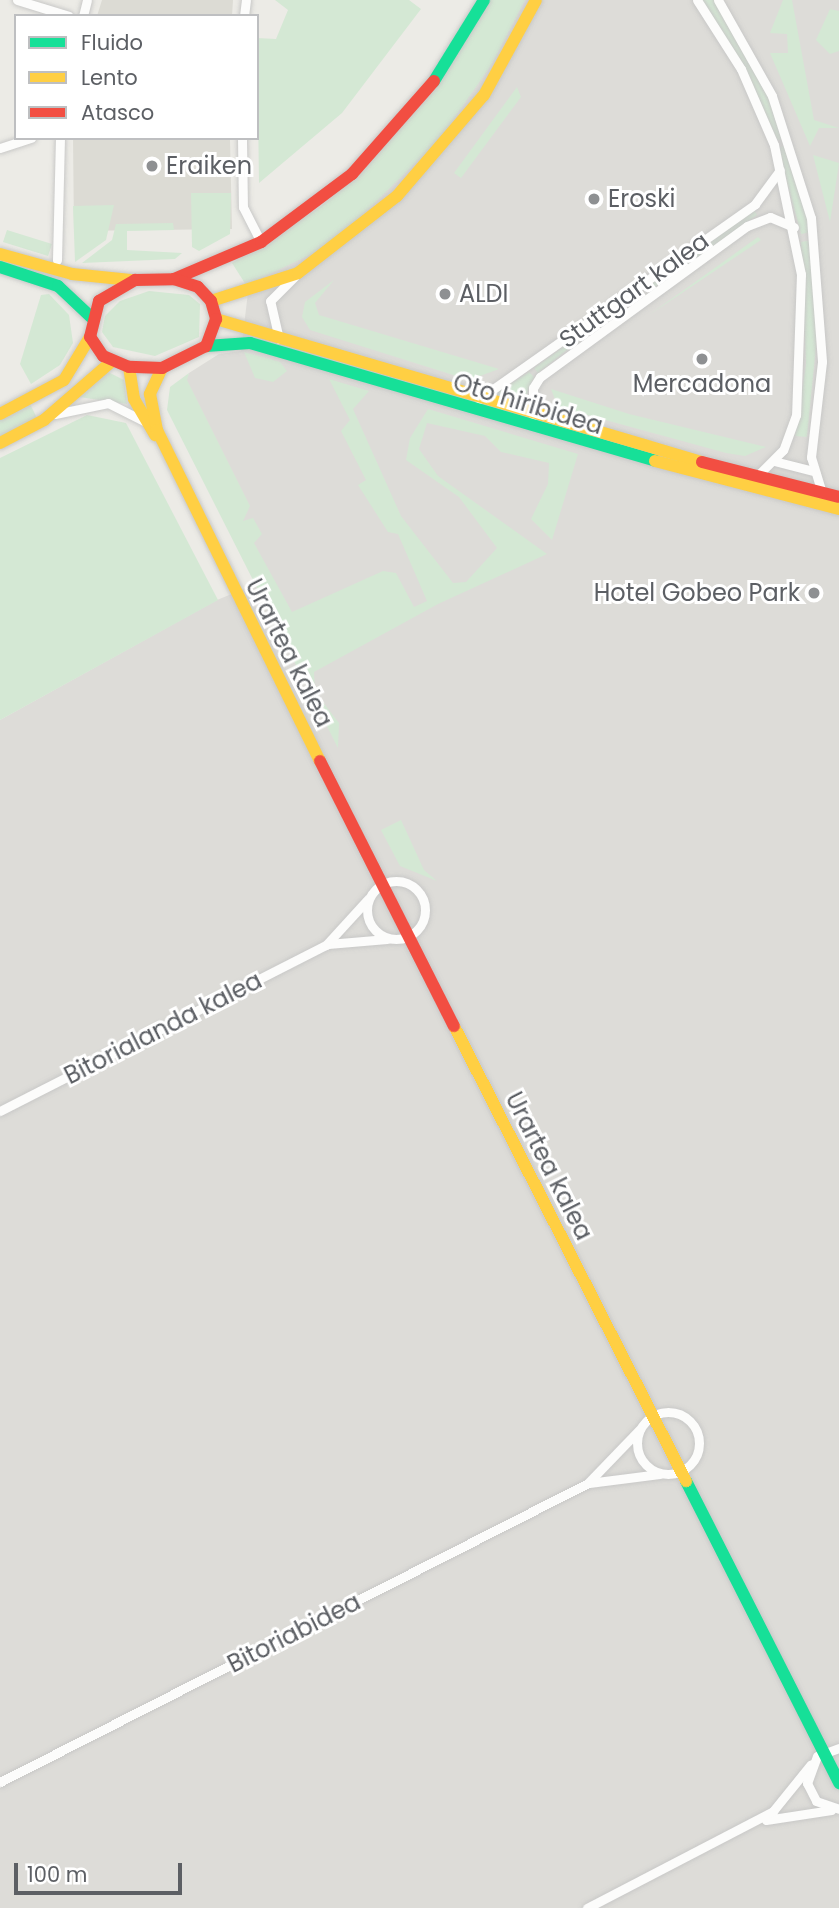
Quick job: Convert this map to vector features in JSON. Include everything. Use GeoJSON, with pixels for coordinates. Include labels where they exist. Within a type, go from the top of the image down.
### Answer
{"type":"FeatureCollection","features":[{"type":"Feature","properties":{"kind":"street"},"geometry":{"type":"LineString","coordinates":[[17,0],[62,14]]}},
{"type":"Feature","properties":{"kind":"street"},"geometry":{"type":"LineString","coordinates":[[174,279],[261,242],[377,150],[436,80],[484,0]]}},
{"type":"Feature","properties":{"kind":"street"},"geometry":{"type":"LineString","coordinates":[[279,339],[271,301],[298,273],[363,228],[434,158],[484,95],[536,0]]}},
{"type":"Feature","properties":{"kind":"street"},"geometry":{"type":"LineString","coordinates":[[697,0],[741,69],[780,170],[794,227],[803,320],[800,384],[792,430],[774,461],[757,476]]}},
{"type":"Feature","properties":{"kind":"street"},"geometry":{"type":"LineString","coordinates":[[718,0],[772,96],[815,236],[822,362],[813,471],[822,493]]}},
{"type":"Feature","properties":{"kind":"street"},"geometry":{"type":"LineString","coordinates":[[0,148],[25,140]]}},
{"type":"Feature","properties":{"kind":"street"},"geometry":{"type":"LineString","coordinates":[[57,260],[60,140]]}},
{"type":"Feature","properties":{"kind":"street"},"geometry":{"type":"LineString","coordinates":[[242,140],[243,207],[261,242]]}},
{"type":"Feature","properties":{"kind":"street","name":"Stuttgart kalea"},"geometry":{"type":"LineString","coordinates":[[479,399],[749,208],[780,170]]}},
{"type":"Feature","properties":{"kind":"street","name":"Stuttgart kalea"},"geometry":{"type":"LineString","coordinates":[[533,415],[533,388],[540,377],[747,226],[770,217],[794,227]]}},
{"type":"Feature","properties":{"kind":"street"},"geometry":{"type":"LineString","coordinates":[[0,254],[72,274],[135,280],[174,279],[198,287],[211,301],[216,319],[206,346],[162,368],[129,367],[111,362],[90,337]]}},
{"type":"Feature","properties":{"kind":"street"},"geometry":{"type":"LineString","coordinates":[[0,267],[58,286],[91,317]]}},
{"type":"Feature","properties":{"kind":"street"},"geometry":{"type":"LineString","coordinates":[[211,301],[298,273]]}},
{"type":"Feature","properties":{"kind":"street"},"geometry":{"type":"LineString","coordinates":[[0,414],[64,380],[90,337],[91,317],[107,294],[135,280]]}},
{"type":"Feature","properties":{"kind":"street","name":"Oto hiribidea"},"geometry":{"type":"LineString","coordinates":[[216,319],[533,415],[839,497]]}},
{"type":"Feature","properties":{"kind":"street","name":"Oto hiribidea"},"geometry":{"type":"LineString","coordinates":[[206,346],[250,343],[600,448],[839,509]]}},
{"type":"Feature","properties":{"kind":"street"},"geometry":{"type":"LineString","coordinates":[[50,416],[111,362]]}},
{"type":"Feature","properties":{"kind":"street","name":"Urartea kalea"},"geometry":{"type":"LineString","coordinates":[[129,367],[144,421],[160,440],[839,1783]]}},
{"type":"Feature","properties":{"kind":"street","name":"Urartea kalea"},"geometry":{"type":"LineString","coordinates":[[160,440],[150,394],[162,368]]}},
{"type":"Feature","properties":{"kind":"street"},"geometry":{"type":"LineString","coordinates":[[0,443],[50,416],[100,402],[144,421]]}},
{"type":"Feature","properties":{"kind":"street"},"geometry":{"type":"LineString","coordinates":[[774,461],[813,471]]}},
{"type":"Feature","properties":{"kind":"street"},"geometry":{"type":"LineString","coordinates":[[406,882],[422,897],[424,918],[411,935],[392,939],[371,925],[368,899],[384,883],[406,882]]}},
{"type":"Feature","properties":{"kind":"street","name":"Bitorialanda kalea"},"geometry":{"type":"LineString","coordinates":[[0,1111],[326,945],[368,899]]}},
{"type":"Feature","properties":{"kind":"street","name":"Bitorialanda kalea"},"geometry":{"type":"LineString","coordinates":[[326,945],[392,939]]}},
{"type":"Feature","properties":{"kind":"street"},"geometry":{"type":"LineString","coordinates":[[675,1413],[696,1430],[695,1457],[681,1472],[663,1474],[639,1455],[639,1430],[653,1415],[675,1413]]}},
{"type":"Feature","properties":{"kind":"street","name":"Bitoriabidea"},"geometry":{"type":"LineString","coordinates":[[0,1782],[588,1483],[639,1430]]}},
{"type":"Feature","properties":{"kind":"street","name":"Bitoriabidea"},"geometry":{"type":"LineString","coordinates":[[588,1483],[663,1474]]}},
{"type":"Feature","properties":{"kind":"street"},"geometry":{"type":"LineString","coordinates":[[587,1908],[751,1825],[773,1811],[824,1751],[839,1748]]}},
{"type":"Feature","properties":{"kind":"street"},"geometry":{"type":"LineString","coordinates":[[811,1764],[810,1793],[836,1809]]}},
{"type":"Feature","properties":{"kind":"street"},"geometry":{"type":"LineString","coordinates":[[751,1825],[836,1809]]}},
{"type":"Feature","properties":{"kind":"shaded area"},"geometry":{"type":"Polygon","coordinates":[[[102,0],[233,0],[232,14],[98,14],[102,0]]]}},
{"type":"Feature","properties":{"kind":"shaded area"},"geometry":{"type":"Polygon","coordinates":[[[513,0],[839,0],[839,1908],[0,1908],[0,720],[217,600],[266,580],[183,388],[189,373],[219,354],[241,351],[251,267],[352,206],[513,0]]]}},
{"type":"Feature","properties":{"kind":"shaded area","name":"Eraiken"},"geometry":{"type":"Polygon","coordinates":[[[73,140],[230,140],[232,229],[74,231],[73,140]]]}},
{"type":"Feature","properties":{"kind":"green space"},"geometry":{"type":"Polygon","coordinates":[[[275,0],[409,0],[421,9],[342,113],[259,183],[259,38],[276,39],[288,10],[275,0]]]}},
{"type":"Feature","properties":{"kind":"green space"},"geometry":{"type":"Polygon","coordinates":[[[489,0],[525,0],[492,64],[439,140],[352,225],[314,253],[246,285],[232,263],[320,207],[364,170],[443,77],[489,0]]]}},
{"type":"Feature","properties":{"kind":"green space"},"geometry":{"type":"Polygon","coordinates":[[[702,0],[714,0],[755,67],[786,137],[776,141],[745,69],[702,0]]]}},
{"type":"Feature","properties":{"kind":"green space"},"geometry":{"type":"Polygon","coordinates":[[[783,0],[792,0],[814,120],[839,128],[819,128],[810,146],[770,53],[788,53],[787,34],[770,33],[783,0]]]}},
{"type":"Feature","properties":{"kind":"green space"},"geometry":{"type":"Polygon","coordinates":[[[830,9],[839,11],[839,51],[830,54],[816,40],[830,9]]]}},
{"type":"Feature","properties":{"kind":"green space"},"geometry":{"type":"Polygon","coordinates":[[[517,87],[521,97],[461,178],[454,173],[517,87]]]}},
{"type":"Feature","properties":{"kind":"green space"},"geometry":{"type":"Polygon","coordinates":[[[788,145],[811,232],[801,234],[778,148],[788,145]]]}},
{"type":"Feature","properties":{"kind":"green space"},"geometry":{"type":"Polygon","coordinates":[[[813,155],[839,163],[830,222],[813,155]]]}},
{"type":"Feature","properties":{"kind":"green space"},"geometry":{"type":"Polygon","coordinates":[[[191,193],[231,193],[230,234],[199,251],[192,247],[191,193]]]}},
{"type":"Feature","properties":{"kind":"green space"},"geometry":{"type":"Polygon","coordinates":[[[114,205],[106,240],[75,262],[73,206],[114,205]]]}},
{"type":"Feature","properties":{"kind":"green space"},"geometry":{"type":"Polygon","coordinates":[[[754,210],[757,215],[649,291],[646,287],[754,210]]]}},
{"type":"Feature","properties":{"kind":"green space"},"geometry":{"type":"Polygon","coordinates":[[[173,223],[174,230],[127,231],[127,250],[182,253],[175,259],[82,263],[112,240],[116,224],[173,223]]]}},
{"type":"Feature","properties":{"kind":"green space"},"geometry":{"type":"Polygon","coordinates":[[[7,230],[52,244],[48,256],[3,242],[7,230]]]}},
{"type":"Feature","properties":{"kind":"green space"},"geometry":{"type":"Polygon","coordinates":[[[758,237],[761,240],[649,315],[758,237]]]}},
{"type":"Feature","properties":{"kind":"green space"},"geometry":{"type":"Polygon","coordinates":[[[812,240],[818,327],[807,437],[795,436],[806,364],[801,242],[812,240]]]}},
{"type":"Feature","properties":{"kind":"green space"},"geometry":{"type":"Polygon","coordinates":[[[334,280],[315,303],[319,315],[499,369],[469,380],[310,330],[302,317],[305,302],[334,280]]]}},
{"type":"Feature","properties":{"kind":"green space"},"geometry":{"type":"Polygon","coordinates":[[[149,291],[189,295],[200,304],[199,337],[155,356],[113,347],[102,332],[105,316],[120,301],[149,291]]]}},
{"type":"Feature","properties":{"kind":"green space"},"geometry":{"type":"Polygon","coordinates":[[[641,291],[538,373],[534,368],[641,291]]]}},
{"type":"Feature","properties":{"kind":"green space"},"geometry":{"type":"Polygon","coordinates":[[[49,294],[69,315],[73,343],[60,365],[31,384],[20,364],[41,295],[49,294]]]}},
{"type":"Feature","properties":{"kind":"green space"},"geometry":{"type":"Polygon","coordinates":[[[244,352],[280,362],[287,371],[273,382],[255,378],[244,352]]]}},
{"type":"Feature","properties":{"kind":"green space"},"geometry":{"type":"Polygon","coordinates":[[[108,372],[124,380],[127,404],[79,397],[108,372]]]}},
{"type":"Feature","properties":{"kind":"green space"},"geometry":{"type":"Polygon","coordinates":[[[529,372],[534,377],[521,407],[490,397],[529,372]]]}},
{"type":"Feature","properties":{"kind":"green space"},"geometry":{"type":"Polygon","coordinates":[[[189,373],[187,380],[250,506],[243,521],[253,518],[262,534],[254,543],[292,612],[383,571],[396,573],[414,607],[427,601],[398,534],[388,532],[358,485],[366,480],[341,431],[350,420],[329,379],[369,391],[353,409],[401,516],[453,583],[466,582],[497,548],[459,497],[406,460],[410,438],[428,409],[578,454],[552,540],[531,519],[548,484],[549,463],[501,452],[485,436],[427,423],[419,449],[438,476],[547,554],[438,604],[314,672],[315,692],[339,723],[338,748],[167,410],[170,387],[189,373]]]}},
{"type":"Feature","properties":{"kind":"green space"},"geometry":{"type":"Polygon","coordinates":[[[551,389],[629,414],[766,447],[745,456],[726,453],[558,407],[551,389]]]}},
{"type":"Feature","properties":{"kind":"green space"},"geometry":{"type":"Polygon","coordinates":[[[30,404],[37,418],[0,438],[0,419],[30,404]]]}},
{"type":"Feature","properties":{"kind":"green space"},"geometry":{"type":"Polygon","coordinates":[[[87,415],[126,423],[218,600],[0,720],[0,458],[87,415]]]}},
{"type":"Feature","properties":{"kind":"green space"},"geometry":{"type":"Polygon","coordinates":[[[401,820],[424,870],[437,881],[400,866],[381,830],[401,820]]]}},
{"type":"Feature","properties":{"kind":"traffic: fast"},"geometry":{"type":"LineString","coordinates":[[434,81],[484,0]]}},
{"type":"Feature","properties":{"kind":"traffic: fast"},"geometry":{"type":"LineString","coordinates":[[0,267],[58,286],[91,317]]}},
{"type":"Feature","properties":{"kind":"traffic: fast"},"geometry":{"type":"LineString","coordinates":[[206,346],[250,343],[655,461]]}},
{"type":"Feature","properties":{"kind":"traffic: fast"},"geometry":{"type":"LineString","coordinates":[[686,1481],[839,1783]]}},
{"type":"Feature","properties":{"kind":"traffic: slow"},"geometry":{"type":"LineString","coordinates":[[211,301],[298,273],[397,196],[484,95],[536,0]]}},
{"type":"Feature","properties":{"kind":"traffic: slow"},"geometry":{"type":"LineString","coordinates":[[0,254],[72,274],[131,280]]}},
{"type":"Feature","properties":{"kind":"traffic: slow"},"geometry":{"type":"LineString","coordinates":[[216,319],[702,462]]}},
{"type":"Feature","properties":{"kind":"traffic: slow"},"geometry":{"type":"LineString","coordinates":[[0,414],[64,380],[90,337]]}},
{"type":"Feature","properties":{"kind":"traffic: slow"},"geometry":{"type":"LineString","coordinates":[[0,443],[44,420],[111,362]]}},
{"type":"Feature","properties":{"kind":"traffic: slow"},"geometry":{"type":"LineString","coordinates":[[129,367],[134,399],[155,435]]}},
{"type":"Feature","properties":{"kind":"traffic: slow"},"geometry":{"type":"LineString","coordinates":[[162,368],[150,394],[157,430],[320,761]]}},
{"type":"Feature","properties":{"kind":"traffic: slow"},"geometry":{"type":"LineString","coordinates":[[655,461],[839,509]]}},
{"type":"Feature","properties":{"kind":"traffic: slow"},"geometry":{"type":"LineString","coordinates":[[454,1026],[686,1481]]}},
{"type":"Feature","properties":{"kind":"traffic: jam"},"geometry":{"type":"LineString","coordinates":[[174,279],[261,242],[352,174],[434,81]]}},
{"type":"Feature","properties":{"kind":"traffic: jam"},"geometry":{"type":"LineString","coordinates":[[174,279],[198,287],[211,301],[216,319],[206,346],[162,368],[129,367],[103,356],[90,337],[99,301],[135,280],[174,279]]}},
{"type":"Feature","properties":{"kind":"traffic: jam"},"geometry":{"type":"LineString","coordinates":[[702,462],[839,497]]}},
{"type":"Feature","properties":{"kind":"traffic: jam"},"geometry":{"type":"LineString","coordinates":[[320,761],[454,1026]]}},
{"type":"Feature","properties":{"kind":"place","name":"Eraiken"},"geometry":{"type":"Point","coordinates":[152,166]}},
{"type":"Feature","properties":{"kind":"place","name":"Eroski"},"geometry":{"type":"Point","coordinates":[594,199]}},
{"type":"Feature","properties":{"kind":"place","name":"ALDI"},"geometry":{"type":"Point","coordinates":[445,294]}},
{"type":"Feature","properties":{"kind":"place","name":"Mercadona"},"geometry":{"type":"Point","coordinates":[702,359]}},
{"type":"Feature","properties":{"kind":"place","name":"Hotel Gobeo Park"},"geometry":{"type":"Point","coordinates":[814,593]}}]}
